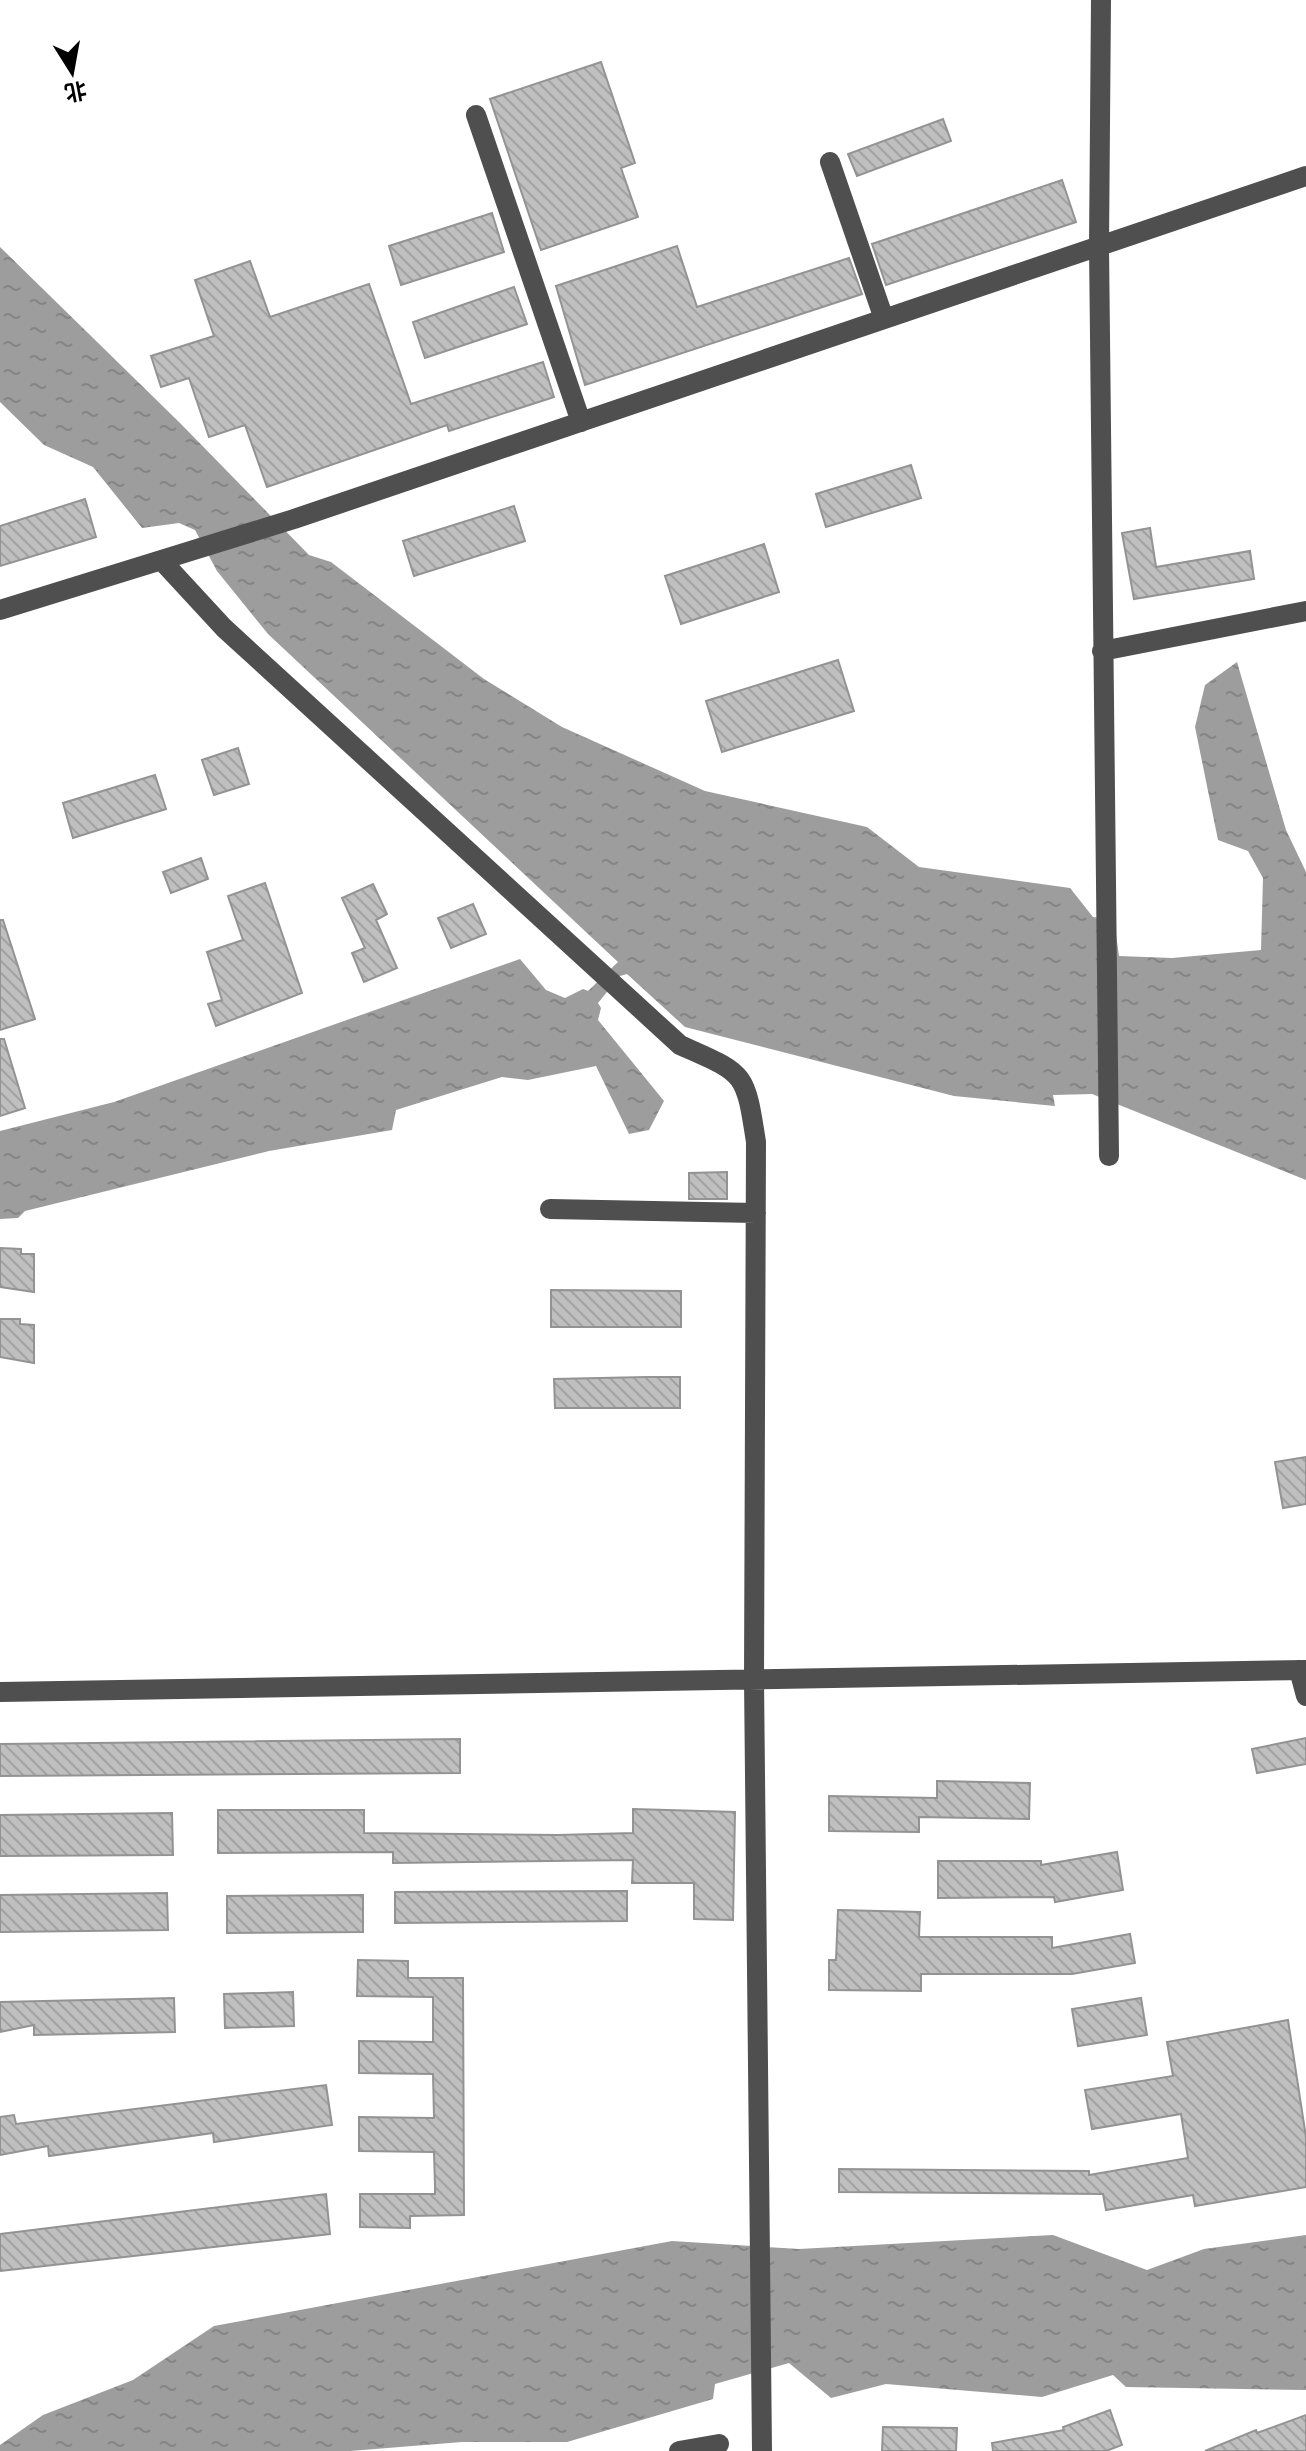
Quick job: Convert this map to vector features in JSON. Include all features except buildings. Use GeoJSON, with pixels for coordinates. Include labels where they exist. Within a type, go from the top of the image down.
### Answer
{"type":"FeatureCollection","features":[{"type":"Feature","properties":{"kind":"street"},"geometry":{"type":"LineString","coordinates":[[1101,0],[1099,246],[1109,1156]]}},
{"type":"Feature","properties":{"kind":"street"},"geometry":{"type":"LineString","coordinates":[[476,115],[581,422]]}},
{"type":"Feature","properties":{"kind":"street"},"geometry":{"type":"LineString","coordinates":[[830,162],[884,319]]}},
{"type":"Feature","properties":{"kind":"street"},"geometry":{"type":"LineString","coordinates":[[0,610],[294,519],[1099,246],[1305,181]]}},
{"type":"Feature","properties":{"kind":"street"},"geometry":{"type":"LineString","coordinates":[[163,562],[224,628],[680,1045],[735,1070],[749,1095],[756,1142],[754,1679],[762,2451]]}},
{"type":"Feature","properties":{"kind":"street"},"geometry":{"type":"LineString","coordinates":[[1102,651],[1306,611]]}},
{"type":"Feature","properties":{"kind":"street"},"geometry":{"type":"LineString","coordinates":[[550,1209],[756,1213]]}},
{"type":"Feature","properties":{"kind":"street"},"geometry":{"type":"LineString","coordinates":[[0,1692],[1303,1670],[1306,1696]]}},
{"type":"Feature","properties":{"kind":"street"},"geometry":{"type":"LineString","coordinates":[[679,2451],[719,2444]]}},
{"type":"Feature","properties":{"kind":"water"},"geometry":{"type":"Polygon","coordinates":[[[0,247],[181,424],[309,555],[331,562],[484,679],[562,727],[705,791],[867,827],[919,867],[1070,888],[1093,917],[1114,920],[1119,956],[1172,958],[1261,950],[1263,878],[1248,851],[1218,840],[1195,727],[1205,685],[1237,662],[1286,830],[1306,872],[1306,1180],[1092,1094],[1053,1095],[1055,1106],[954,1096],[685,1027],[627,974],[620,976],[598,1003],[601,1008],[598,1020],[664,1101],[649,1130],[629,1134],[596,1066],[528,1080],[502,1077],[396,1110],[392,1130],[269,1151],[25,1211],[18,1218],[0,1219],[0,1131],[114,1102],[520,959],[546,990],[565,998],[583,989],[588,991],[618,962],[268,634],[217,571],[195,530],[179,523],[142,528],[93,467],[44,445],[0,402],[0,247]]]}},
{"type":"Feature","properties":{"kind":"water"},"geometry":{"type":"Polygon","coordinates":[[[1053,2235],[1147,2270],[1204,2249],[1306,2235],[1306,2390],[1126,2387],[1113,2375],[1042,2397],[886,2384],[831,2398],[789,2363],[715,2384],[713,2399],[567,2442],[462,2442],[350,2451],[0,2451],[0,2445],[43,2415],[133,2380],[214,2326],[672,2241],[799,2249],[1053,2235]]]}}]}
